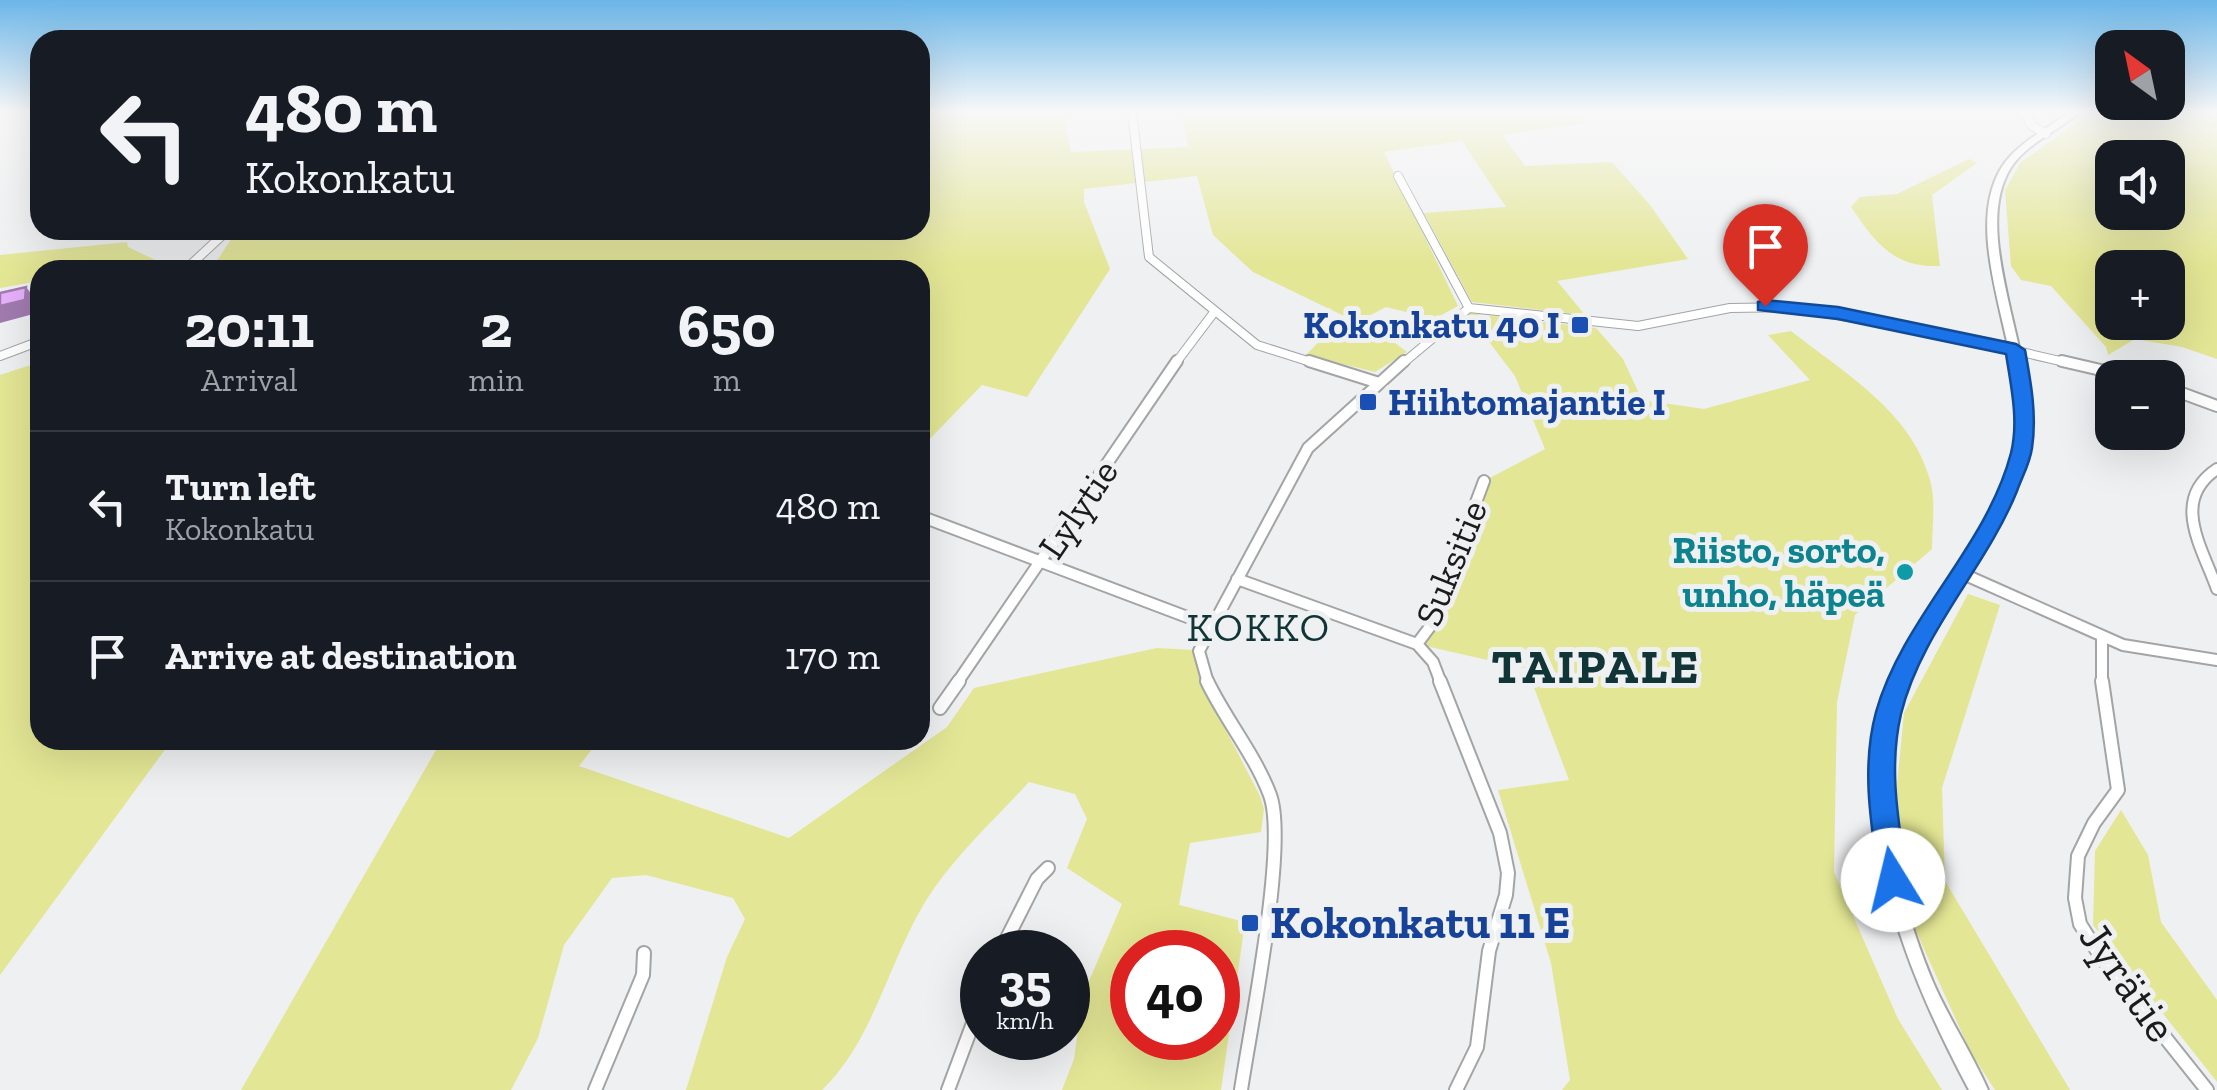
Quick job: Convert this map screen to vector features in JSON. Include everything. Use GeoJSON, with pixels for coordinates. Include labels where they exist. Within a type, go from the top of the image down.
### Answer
{"type":"FeatureCollection","features":[{"type":"Feature","properties":{"kind":"street"},"geometry":{"type":"LineString","coordinates":[[1137,163],[1146,251],[1257,345],[1380,383]]}},
{"type":"Feature","properties":{"kind":"street"},"geometry":{"type":"LineString","coordinates":[[1979,1090],[1927,986],[1905,930],[1886,843],[1881,754],[1901,675],[1997,512],[2022,453],[2025,411],[1992,232],[1992,203],[2011,163]]}},
{"type":"Feature","properties":{"kind":"street"},"geometry":{"type":"LineString","coordinates":[[1398,176],[1469,308]]}},
{"type":"Feature","properties":{"kind":"street"},"geometry":{"type":"LineString","coordinates":[[196,260],[217,240]]}},
{"type":"Feature","properties":{"kind":"street"},"geometry":{"type":"LineString","coordinates":[[1240,1090],[1270,890],[1274,818],[1270,795],[1208,683],[1199,651],[1308,448],[1380,383],[1469,308],[1638,326],[1730,308],[1788,307],[1838,313],[2095,369]]}},
{"type":"Feature","properties":{"kind":"street","name":"Lylytie"},"geometry":{"type":"LineString","coordinates":[[940,708],[1208,316],[1216,311]]}},
{"type":"Feature","properties":{"kind":"street"},"geometry":{"type":"LineString","coordinates":[[0,356],[30,346]]}},
{"type":"Feature","properties":{"kind":"street"},"geometry":{"type":"LineString","coordinates":[[2185,394],[2217,406]]}},
{"type":"Feature","properties":{"kind":"street"},"geometry":{"type":"LineString","coordinates":[[2217,469],[2200,480],[2191,498],[2192,529],[2217,590]]}},
{"type":"Feature","properties":{"kind":"street","name":"Suksitie"},"geometry":{"type":"LineString","coordinates":[[1417,644],[1429,628],[1484,481]]}},
{"type":"Feature","properties":{"kind":"street"},"geometry":{"type":"LineString","coordinates":[[930,520],[1211,626]]}},
{"type":"Feature","properties":{"kind":"street"},"geometry":{"type":"LineString","coordinates":[[1962,573],[2102,638],[2155,652],[2217,660]]}},
{"type":"Feature","properties":{"kind":"street"},"geometry":{"type":"LineString","coordinates":[[1237,579],[1417,644],[1434,662],[1500,833],[1508,873],[1489,950],[1476,1047],[1456,1090]]}},
{"type":"Feature","properties":{"kind":"street","name":"Jyrätie"},"geometry":{"type":"LineString","coordinates":[[2102,638],[2102,700],[2118,790],[2094,822],[2078,856],[2075,898],[2080,924],[2101,957],[2208,1090]]}},
{"type":"Feature","properties":{"kind":"street"},"geometry":{"type":"LineString","coordinates":[[1011,930],[1037,879],[1048,868]]}},
{"type":"Feature","properties":{"kind":"street"},"geometry":{"type":"LineString","coordinates":[[595,1090],[644,975],[644,953]]}},
{"type":"Feature","properties":{"kind":"street"},"geometry":{"type":"LineString","coordinates":[[948,1090],[960,1058]]}},
{"type":"Feature","properties":{"kind":"green space"},"geometry":{"type":"Polygon","coordinates":[[[930,163],[1389,163],[1458,306],[1434,319],[1386,307],[1363,319],[1407,352],[1375,372],[1306,355],[1344,316],[1253,272],[1213,235],[1197,176],[1084,189],[1084,202],[1110,269],[1027,397],[982,385],[930,439],[930,260],[218,260],[230,240],[930,240],[930,163]]]}},
{"type":"Feature","properties":{"kind":"green space"},"geometry":{"type":"Polygon","coordinates":[[[1477,163],[1525,166],[1613,163],[1650,205],[1688,259],[1557,281],[1585,315],[1472,302],[1424,213],[1506,207],[1477,163]]]}},
{"type":"Feature","properties":{"kind":"green space"},"geometry":{"type":"Polygon","coordinates":[[[1961,163],[1977,163],[1932,195],[1940,266],[1910,263],[1887,250],[1851,207],[1860,197],[1897,194],[1961,163]]]}},
{"type":"Feature","properties":{"kind":"green space"},"geometry":{"type":"Polygon","coordinates":[[[2021,163],[2095,163],[2095,230],[2185,230],[2185,163],[2217,163],[2217,359],[2182,347],[2141,340],[2185,340],[2185,250],[2095,250],[2095,335],[2051,286],[2021,280],[2011,266],[2005,190],[2021,163]]]}},
{"type":"Feature","properties":{"kind":"green space"},"geometry":{"type":"Polygon","coordinates":[[[127,242],[128,247],[155,260],[30,260],[30,283],[0,288],[0,255],[127,242]]]}},
{"type":"Feature","properties":{"kind":"green space"},"geometry":{"type":"Polygon","coordinates":[[[1467,313],[1596,328],[1623,359],[1642,400],[1704,409],[1810,380],[1768,335],[1791,331],[1873,395],[1908,434],[1932,488],[1932,549],[1855,615],[1837,702],[1834,872],[1898,1019],[1942,1090],[1562,1090],[1570,1080],[1551,963],[1498,790],[1569,780],[1527,669],[1417,644],[1429,628],[1484,481],[1545,449],[1515,376],[1467,313]]]}},
{"type":"Feature","properties":{"kind":"green space"},"geometry":{"type":"Polygon","coordinates":[[[2100,340],[2133,340],[2108,355],[2100,340]]]}},
{"type":"Feature","properties":{"kind":"green space"},"geometry":{"type":"Polygon","coordinates":[[[30,365],[30,750],[165,750],[0,975],[0,375],[30,365]]]}},
{"type":"Feature","properties":{"kind":"green space"},"geometry":{"type":"Polygon","coordinates":[[[1968,594],[2000,605],[1942,788],[1945,881],[2070,1090],[1995,1090],[1971,1053],[1915,929],[1896,796],[1904,713],[1968,594]]]}},
{"type":"Feature","properties":{"kind":"green space"},"geometry":{"type":"Polygon","coordinates":[[[1157,648],[1194,650],[1201,682],[1264,809],[1261,832],[1190,843],[1179,905],[1245,922],[1240,957],[1240,930],[1111,930],[1122,904],[1067,868],[1087,819],[1075,794],[1029,782],[935,887],[906,938],[857,1044],[822,1090],[686,1090],[727,957],[745,919],[733,898],[646,875],[612,878],[564,945],[538,1038],[511,1090],[241,1090],[436,750],[591,750],[579,766],[789,838],[914,750],[930,750],[930,739],[947,727],[974,688],[1157,648]]]}},
{"type":"Feature","properties":{"kind":"green space"},"geometry":{"type":"Polygon","coordinates":[[[2121,810],[2148,855],[2161,922],[2217,1000],[2217,1082],[2093,925],[2095,851],[2121,810]]]}},
{"type":"Feature","properties":{"kind":"green space"},"geometry":{"type":"Polygon","coordinates":[[[1110,932],[1110,1060],[1225,1060],[1221,1090],[1062,1090],[1074,1060],[1090,1060],[1090,979],[1110,932]]]}},
{"type":"Feature","properties":{"kind":"building"},"geometry":{"type":"Polygon","coordinates":[[[26,287],[25,300],[0,306],[0,293],[26,287]]]}},
{"type":"Feature","properties":{"kind":"place","name":"Kokonkatu 40 I"},"geometry":{"type":"Point","coordinates":[1580,325]}},
{"type":"Feature","properties":{"kind":"place","name":"Hiihtomajantie I"},"geometry":{"type":"Point","coordinates":[1368,402]}},
{"type":"Feature","properties":{"kind":"place","name":"Riisto, sorto, unho, häpeä"},"geometry":{"type":"Point","coordinates":[1905,572]}},
{"type":"Feature","properties":{"kind":"place","name":"Kokonkatu 11 E"},"geometry":{"type":"Point","coordinates":[1250,923]}},
{"type":"Feature","properties":{"kind":"district","name":"KOKKO"},"geometry":{"type":"Point","coordinates":[1259,627]}},
{"type":"Feature","properties":{"kind":"district","name":"TAIPALE"},"geometry":{"type":"Point","coordinates":[1596,666]}},
{"type":"Feature","properties":{"kind":"route"},"geometry":{"type":"LineString","coordinates":[[1765,306],[1838,313],[2016,350],[2025,411],[2022,453],[1997,512],[1910,656],[1889,711],[1881,754],[1882,798],[1893,880]]}}]}
